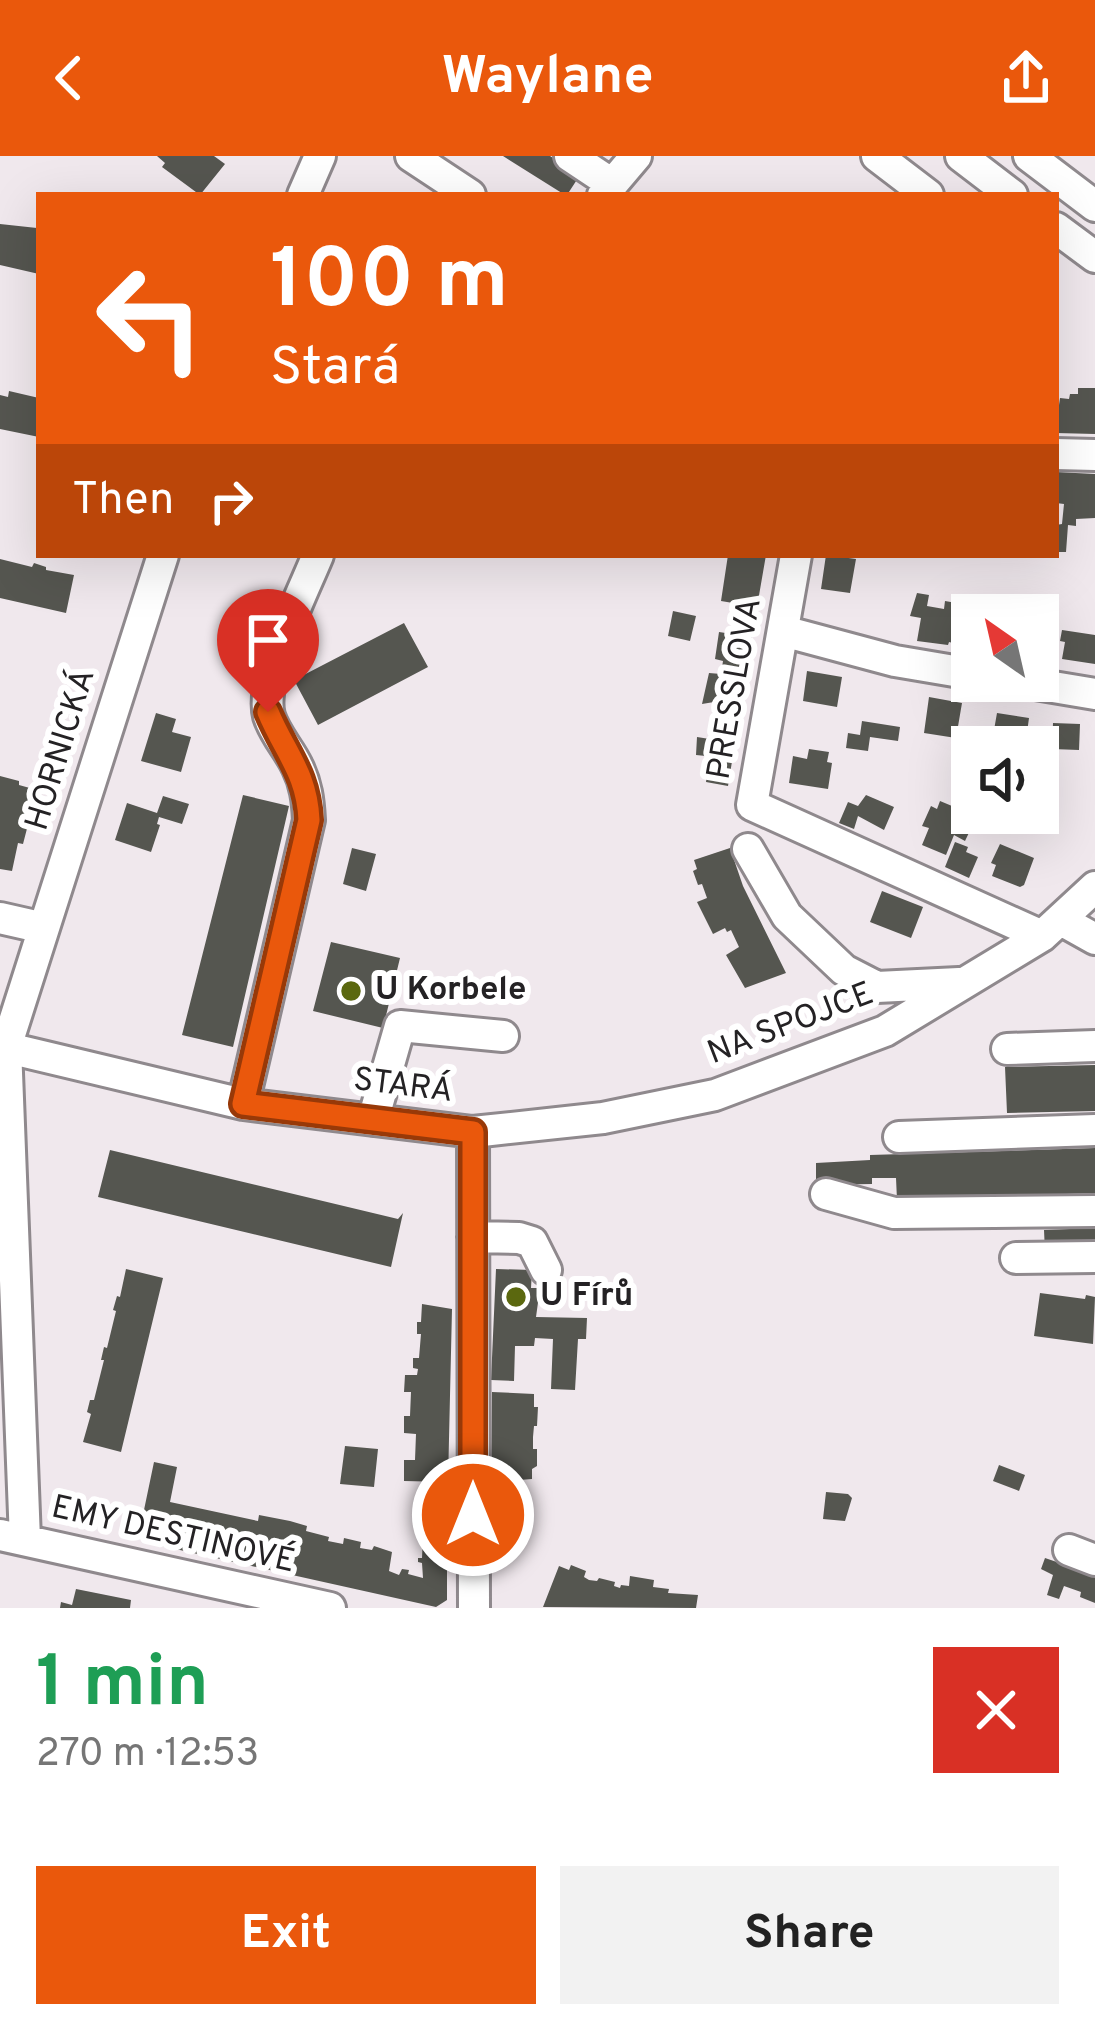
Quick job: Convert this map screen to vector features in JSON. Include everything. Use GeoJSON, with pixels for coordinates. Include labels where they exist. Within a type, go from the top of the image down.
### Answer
{"type":"FeatureCollection","features":[{"type":"Feature","properties":{"kind":"street"},"geometry":{"type":"LineString","coordinates":[[304,192],[320,156]]}},
{"type":"Feature","properties":{"kind":"street"},"geometry":{"type":"LineString","coordinates":[[411,156],[463,192]]}},
{"type":"Feature","properties":{"kind":"street"},"geometry":{"type":"LineString","coordinates":[[570,156],[608,190],[636,156]]}},
{"type":"Feature","properties":{"kind":"street"},"geometry":{"type":"LineString","coordinates":[[877,156],[924,192]]}},
{"type":"Feature","properties":{"kind":"street"},"geometry":{"type":"LineString","coordinates":[[961,156],[1008,192]]}},
{"type":"Feature","properties":{"kind":"street"},"geometry":{"type":"LineString","coordinates":[[1029,156],[1095,206]]}},
{"type":"Feature","properties":{"kind":"street"},"geometry":{"type":"LineString","coordinates":[[1059,230],[1095,258]]}},
{"type":"Feature","properties":{"kind":"street"},"geometry":{"type":"LineString","coordinates":[[1059,252],[1095,258]]}},
{"type":"Feature","properties":{"kind":"street"},"geometry":{"type":"LineString","coordinates":[[1059,454],[1095,454]]}},
{"type":"Feature","properties":{"kind":"street","name":"HORNICKÁ"},"geometry":{"type":"LineString","coordinates":[[12,1537],[3,1047],[15,971],[44,928],[162,558]]}},
{"type":"Feature","properties":{"kind":"street"},"geometry":{"type":"LineString","coordinates":[[243,1104],[309,820],[308,794],[268,712],[270,690],[274,664],[317,558]]}},
{"type":"Feature","properties":{"kind":"street","name":"PRESSLOVA"},"geometry":{"type":"LineString","coordinates":[[795,558],[752,805],[1052,928]]}},
{"type":"Feature","properties":{"kind":"street"},"geometry":{"type":"LineString","coordinates":[[783,631],[951,670]]}},
{"type":"Feature","properties":{"kind":"street"},"geometry":{"type":"LineString","coordinates":[[1059,688],[1095,694]]}},
{"type":"Feature","properties":{"kind":"street"},"geometry":{"type":"LineString","coordinates":[[748,848],[787,916],[844,970],[877,987],[964,983]]}},
{"type":"Feature","properties":{"kind":"street","name":"NA SPOJCE"},"geometry":{"type":"LineString","coordinates":[[473,1132],[603,1118],[715,1095],[885,1031],[1052,928],[1095,887]]}},
{"type":"Feature","properties":{"kind":"street"},"geometry":{"type":"LineString","coordinates":[[0,918],[44,928]]}},
{"type":"Feature","properties":{"kind":"street"},"geometry":{"type":"LineString","coordinates":[[1052,928],[1095,939]]}},
{"type":"Feature","properties":{"kind":"street"},"geometry":{"type":"LineString","coordinates":[[373,1120],[400,1026],[503,1036]]}},
{"type":"Feature","properties":{"kind":"street"},"geometry":{"type":"LineString","coordinates":[[1007,1049],[1095,1046]]}},
{"type":"Feature","properties":{"kind":"street","name":"STARÁ"},"geometry":{"type":"LineString","coordinates":[[3,1047],[243,1104],[473,1132],[473,1608]]}},
{"type":"Feature","properties":{"kind":"street"},"geometry":{"type":"LineString","coordinates":[[899,1137],[1095,1130]]}},
{"type":"Feature","properties":{"kind":"street"},"geometry":{"type":"LineString","coordinates":[[826,1194],[894,1213],[1095,1211]]}},
{"type":"Feature","properties":{"kind":"street"},"geometry":{"type":"LineString","coordinates":[[473,1237],[532,1242],[546,1270]]}},
{"type":"Feature","properties":{"kind":"street"},"geometry":{"type":"LineString","coordinates":[[1016,1258],[1095,1257]]}},
{"type":"Feature","properties":{"kind":"street","name":"EMY DESTINOVÉ"},"geometry":{"type":"LineString","coordinates":[[12,1537],[330,1608]]}},
{"type":"Feature","properties":{"kind":"building"},"geometry":{"type":"Polygon","coordinates":[[[157,156],[214,156],[225,164],[202,192],[196,192],[162,167],[165,163],[157,156]]]}},
{"type":"Feature","properties":{"kind":"building"},"geometry":{"type":"Polygon","coordinates":[[[503,156],[550,156],[580,175],[569,192],[560,192],[503,156]]]}},
{"type":"Feature","properties":{"kind":"building"},"geometry":{"type":"Polygon","coordinates":[[[0,224],[36,228],[36,273],[0,265],[0,224]]]}},
{"type":"Feature","properties":{"kind":"building"},"geometry":{"type":"Polygon","coordinates":[[[1078,388],[1095,388],[1095,434],[1059,433],[1060,398],[1078,394],[1078,388]]]}},
{"type":"Feature","properties":{"kind":"building"},"geometry":{"type":"Polygon","coordinates":[[[9,391],[36,397],[36,436],[0,429],[0,395],[8,397],[9,391]]]}},
{"type":"Feature","properties":{"kind":"building"},"geometry":{"type":"Polygon","coordinates":[[[1059,472],[1095,474],[1095,518],[1076,519],[1076,526],[1068,525],[1066,552],[1059,552],[1059,524],[1064,504],[1059,503],[1059,472]]]}},
{"type":"Feature","properties":{"kind":"building"},"geometry":{"type":"Polygon","coordinates":[[[728,558],[765,558],[757,607],[721,601],[728,558]]]}},
{"type":"Feature","properties":{"kind":"building"},"geometry":{"type":"Polygon","coordinates":[[[826,558],[856,559],[850,593],[821,589],[826,558]]]}},
{"type":"Feature","properties":{"kind":"building"},"geometry":{"type":"Polygon","coordinates":[[[0,559],[74,575],[66,613],[0,598],[0,559]]]}},
{"type":"Feature","properties":{"kind":"building"},"geometry":{"type":"Polygon","coordinates":[[[917,593],[929,595],[927,606],[944,609],[945,601],[951,602],[951,642],[917,641],[921,618],[910,616],[917,593]]]}},
{"type":"Feature","properties":{"kind":"building"},"geometry":{"type":"Polygon","coordinates":[[[673,611],[696,616],[690,641],[668,636],[673,611]]]}},
{"type":"Feature","properties":{"kind":"building"},"geometry":{"type":"Polygon","coordinates":[[[404,623],[428,667],[318,725],[294,680],[404,623]]]}},
{"type":"Feature","properties":{"kind":"building"},"geometry":{"type":"Polygon","coordinates":[[[1062,630],[1095,635],[1095,664],[1062,659],[1062,630]]]}},
{"type":"Feature","properties":{"kind":"building"},"geometry":{"type":"Polygon","coordinates":[[[719,632],[752,637],[738,726],[711,722],[714,702],[702,704],[709,673],[721,674],[723,661],[715,659],[719,632]]]}},
{"type":"Feature","properties":{"kind":"building"},"geometry":{"type":"Polygon","coordinates":[[[807,671],[842,677],[837,707],[803,701],[807,671]]]}},
{"type":"Feature","properties":{"kind":"building"},"geometry":{"type":"Polygon","coordinates":[[[929,697],[962,703],[951,737],[924,733],[929,697]]]}},
{"type":"Feature","properties":{"kind":"building"},"geometry":{"type":"Polygon","coordinates":[[[156,713],[176,719],[172,732],[191,737],[181,772],[141,761],[156,713]]]}},
{"type":"Feature","properties":{"kind":"building"},"geometry":{"type":"Polygon","coordinates":[[[997,713],[1029,718],[1028,726],[995,726],[997,713]]]}},
{"type":"Feature","properties":{"kind":"building"},"geometry":{"type":"Polygon","coordinates":[[[862,721],[900,727],[898,741],[870,737],[868,751],[846,748],[848,733],[860,735],[862,721]]]}},
{"type":"Feature","properties":{"kind":"building"},"geometry":{"type":"Polygon","coordinates":[[[1080,724],[1079,750],[1059,749],[1059,726],[1053,726],[1080,724]]]}},
{"type":"Feature","properties":{"kind":"building"},"geometry":{"type":"Polygon","coordinates":[[[697,737],[735,743],[728,786],[706,782],[706,756],[696,755],[697,737]]]}},
{"type":"Feature","properties":{"kind":"building"},"geometry":{"type":"Polygon","coordinates":[[[809,749],[829,752],[828,789],[789,783],[793,756],[807,759],[809,749]]]}},
{"type":"Feature","properties":{"kind":"building"},"geometry":{"type":"Polygon","coordinates":[[[0,776],[37,790],[12,871],[0,869],[0,776]]]}},
{"type":"Feature","properties":{"kind":"building"},"geometry":{"type":"Polygon","coordinates":[[[243,795],[289,806],[233,1047],[182,1035],[243,795]]]}},
{"type":"Feature","properties":{"kind":"building"},"geometry":{"type":"Polygon","coordinates":[[[866,795],[894,807],[884,830],[858,816],[854,829],[839,823],[848,802],[858,806],[866,795]]]}},
{"type":"Feature","properties":{"kind":"building"},"geometry":{"type":"Polygon","coordinates":[[[163,796],[189,804],[182,824],[159,817],[151,852],[115,840],[127,803],[157,813],[163,796]]]}},
{"type":"Feature","properties":{"kind":"building"},"geometry":{"type":"Polygon","coordinates":[[[940,801],[951,806],[951,834],[968,834],[965,841],[954,835],[946,855],[922,845],[929,828],[922,826],[931,806],[937,809],[940,801]]]}},
{"type":"Feature","properties":{"kind":"building"},"geometry":{"type":"Polygon","coordinates":[[[955,842],[978,857],[969,878],[945,867],[955,842]]]}},
{"type":"Feature","properties":{"kind":"building"},"geometry":{"type":"Polygon","coordinates":[[[1000,844],[1034,858],[1024,885],[992,876],[996,865],[991,863],[1000,844]]]}},
{"type":"Feature","properties":{"kind":"building"},"geometry":{"type":"Polygon","coordinates":[[[352,848],[376,854],[366,891],[343,884],[352,848]]]}},
{"type":"Feature","properties":{"kind":"building"},"geometry":{"type":"Polygon","coordinates":[[[730,848],[743,886],[786,973],[745,988],[726,955],[739,947],[731,930],[713,934],[697,902],[707,898],[693,871],[697,869],[694,860],[730,848]]]}},
{"type":"Feature","properties":{"kind":"building"},"geometry":{"type":"Polygon","coordinates":[[[882,891],[923,907],[911,938],[870,922],[882,891]]]}},
{"type":"Feature","properties":{"kind":"building"},"geometry":{"type":"Polygon","coordinates":[[[331,942],[400,958],[383,1028],[313,1011],[331,942]]]}},
{"type":"Feature","properties":{"kind":"building"},"geometry":{"type":"Polygon","coordinates":[[[1095,1065],[1095,1111],[1007,1113],[1005,1067],[1095,1065]]]}},
{"type":"Feature","properties":{"kind":"building"},"geometry":{"type":"Polygon","coordinates":[[[1095,1148],[1095,1193],[897,1200],[896,1178],[872,1178],[872,1184],[816,1185],[816,1163],[870,1160],[870,1155],[1095,1148]]]}},
{"type":"Feature","properties":{"kind":"building"},"geometry":{"type":"Polygon","coordinates":[[[110,1150],[398,1219],[403,1213],[391,1267],[98,1197],[110,1150]]]}},
{"type":"Feature","properties":{"kind":"building"},"geometry":{"type":"Polygon","coordinates":[[[1095,1228],[1095,1251],[1045,1252],[1044,1230],[1095,1228]]]}},
{"type":"Feature","properties":{"kind":"building"},"geometry":{"type":"Polygon","coordinates":[[[126,1269],[163,1278],[121,1452],[83,1442],[126,1269]]]}},
{"type":"Feature","properties":{"kind":"building"},"geometry":{"type":"Polygon","coordinates":[[[496,1269],[532,1270],[531,1288],[540,1288],[536,1317],[587,1318],[586,1339],[578,1339],[575,1390],[551,1389],[553,1339],[535,1338],[534,1346],[515,1346],[514,1381],[491,1380],[496,1269]]]}},
{"type":"Feature","properties":{"kind":"building"},"geometry":{"type":"Polygon","coordinates":[[[1040,1293],[1095,1297],[1093,1344],[1034,1336],[1040,1293]]]}},
{"type":"Feature","properties":{"kind":"building"},"geometry":{"type":"Polygon","coordinates":[[[422,1304],[452,1309],[448,1482],[404,1481],[404,1460],[415,1460],[416,1434],[404,1433],[411,1392],[404,1392],[405,1375],[417,1375],[413,1358],[419,1358],[417,1322],[421,1322],[422,1304]]]}},
{"type":"Feature","properties":{"kind":"building"},"geometry":{"type":"Polygon","coordinates":[[[492,1392],[534,1394],[534,1407],[538,1407],[533,1437],[537,1466],[532,1479],[519,1480],[518,1517],[494,1517],[492,1392]]]}},
{"type":"Feature","properties":{"kind":"building"},"geometry":{"type":"Polygon","coordinates":[[[345,1446],[378,1449],[374,1487],[340,1484],[345,1446]]]}},
{"type":"Feature","properties":{"kind":"building"},"geometry":{"type":"Polygon","coordinates":[[[154,1462],[177,1467],[170,1502],[258,1521],[259,1515],[290,1521],[329,1537],[328,1541],[343,1544],[344,1538],[361,1542],[360,1548],[372,1550],[374,1546],[392,1552],[389,1571],[399,1575],[402,1569],[423,1578],[418,1558],[422,1558],[423,1537],[447,1539],[447,1600],[436,1607],[162,1546],[163,1540],[139,1534],[154,1462]]]}},
{"type":"Feature","properties":{"kind":"building"},"geometry":{"type":"Polygon","coordinates":[[[999,1465],[1025,1475],[1019,1491],[993,1481],[999,1465]]]}},
{"type":"Feature","properties":{"kind":"building"},"geometry":{"type":"Polygon","coordinates":[[[826,1492],[852,1498],[845,1521],[823,1519],[826,1492]]]}},
{"type":"Feature","properties":{"kind":"building"},"geometry":{"type":"Polygon","coordinates":[[[421,1499],[445,1499],[444,1534],[420,1534],[421,1499]]]}},
{"type":"Feature","properties":{"kind":"building"},"geometry":{"type":"Polygon","coordinates":[[[1045,1558],[1095,1575],[1095,1603],[1064,1586],[1059,1599],[1047,1595],[1053,1575],[1041,1569],[1045,1558]]]}},
{"type":"Feature","properties":{"kind":"building"},"geometry":{"type":"Polygon","coordinates":[[[571,1565],[586,1571],[584,1577],[589,1580],[615,1582],[620,1588],[629,1586],[630,1576],[654,1580],[653,1587],[669,1589],[668,1593],[698,1595],[696,1608],[543,1607],[559,1566],[569,1570],[571,1565]]]}},
{"type":"Feature","properties":{"kind":"building"},"geometry":{"type":"Polygon","coordinates":[[[76,1589],[131,1600],[130,1608],[60,1608],[61,1602],[72,1605],[76,1589]]]}},
{"type":"Feature","properties":{"kind":"place","name":"U Korbele"},"geometry":{"type":"Point","coordinates":[351,991]}},
{"type":"Feature","properties":{"kind":"place","name":"U Fírů"},"geometry":{"type":"Point","coordinates":[516,1297]}},
{"type":"Feature","properties":{"kind":"route"},"geometry":{"type":"LineString","coordinates":[[268,712],[308,794],[309,820],[243,1104],[473,1132],[473,1515]]}}]}
